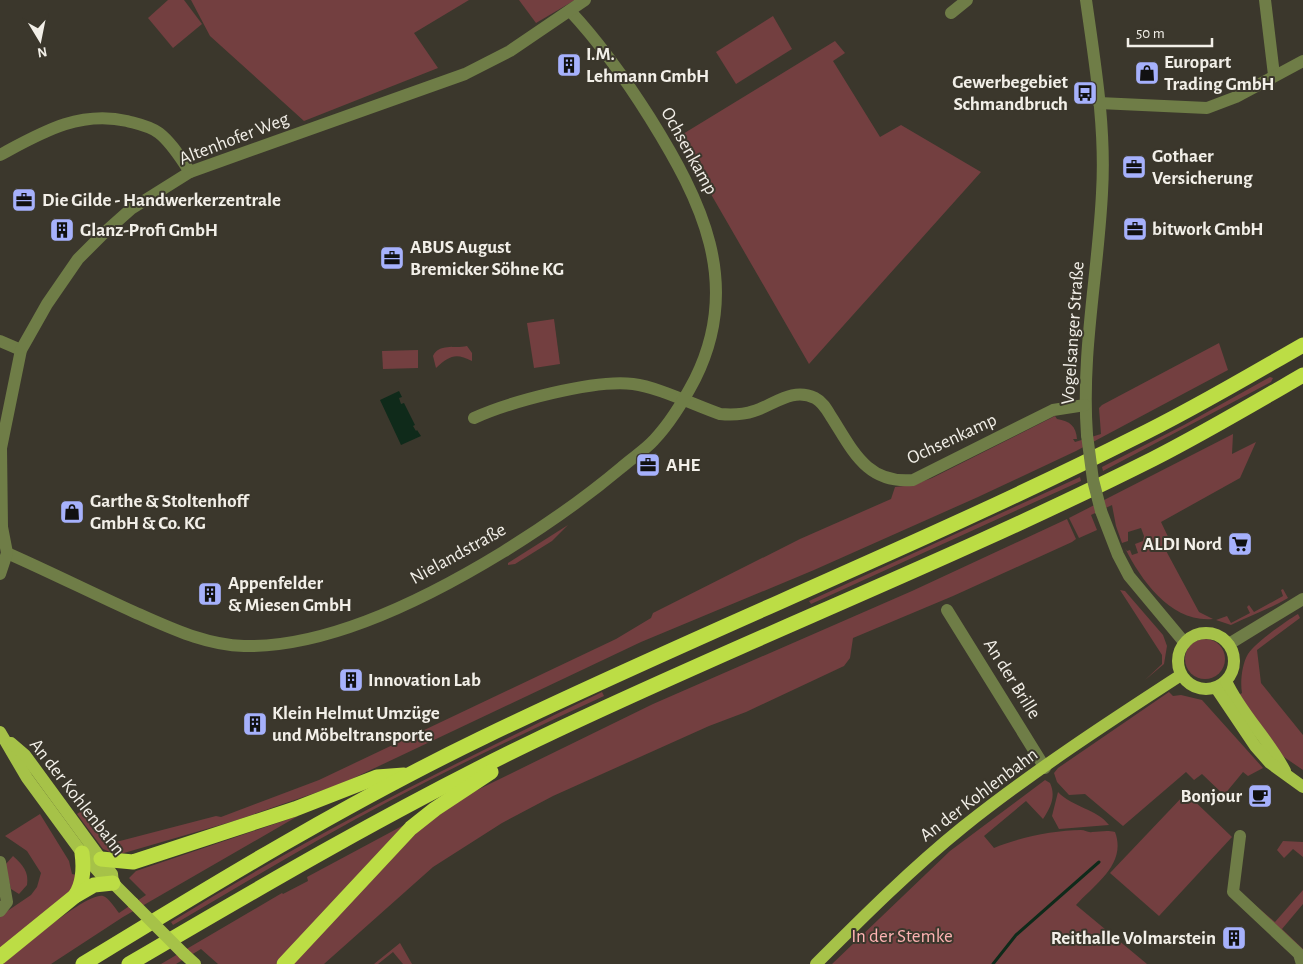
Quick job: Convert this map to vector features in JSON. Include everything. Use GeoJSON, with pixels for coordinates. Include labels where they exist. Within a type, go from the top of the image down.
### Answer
{"type":"FeatureCollection","features":[{"type":"Feature","properties":{"kind":"highway"},"geometry":{"type":"LineString","coordinates":[[83,964],[256,859],[410,775],[602,681],[907,545],[1060,474],[1197,406],[1303,345]]}},
{"type":"Feature","properties":{"kind":"highway"},"geometry":{"type":"LineString","coordinates":[[129,964],[273,879],[384,818],[533,742],[1070,499],[1195,436],[1303,375]]}},
{"type":"Feature","properties":{"kind":"highway"},"geometry":{"type":"LineString","coordinates":[[284,964],[411,828],[435,809],[533,742]]}},
{"type":"Feature","properties":{"kind":"highway"},"geometry":{"type":"LineString","coordinates":[[101,859],[133,862],[295,810],[376,777],[410,775]]}},
{"type":"Feature","properties":{"kind":"highway"},"geometry":{"type":"LineString","coordinates":[[75,896],[79,890],[83,874],[82,853]]}},
{"type":"Feature","properties":{"kind":"highway"},"geometry":{"type":"LineString","coordinates":[[0,957],[75,896],[94,885],[116,885],[120,877],[133,862]]}},
{"type":"Feature","properties":{"kind":"main road"},"geometry":{"type":"LineString","coordinates":[[1205,632],[1219,635],[1229,644],[1234,659],[1234,667],[1221,684],[1205,689],[1193,687],[1181,675],[1177,660],[1184,642],[1194,635],[1205,632]]}},
{"type":"Feature","properties":{"kind":"main road","name":"An der Kohlenbahn"},"geometry":{"type":"LineString","coordinates":[[816,964],[923,861],[963,826],[1181,675]]}},
{"type":"Feature","properties":{"kind":"main road"},"geometry":{"type":"LineString","coordinates":[[1221,684],[1255,746],[1270,763],[1286,772],[1303,787]]}},
{"type":"Feature","properties":{"kind":"main road","name":"An der Kohlenbahn"},"geometry":{"type":"LineString","coordinates":[[2,735],[28,778],[82,853],[104,878],[116,885],[192,961]]}},
{"type":"Feature","properties":{"kind":"main road","name":"An der Kohlenbahn"},"geometry":{"type":"LineString","coordinates":[[2,735],[25,755],[112,874],[116,885]]}},
{"type":"Feature","properties":{"kind":"street","name":"Altenhofer Weg"},"geometry":{"type":"LineString","coordinates":[[0,574],[7,553],[2,528],[1,448],[21,350],[47,304],[78,259],[131,209],[190,172],[465,74],[510,51],[585,0]]}},
{"type":"Feature","properties":{"kind":"street"},"geometry":{"type":"LineString","coordinates":[[951,13],[966,0]]}},
{"type":"Feature","properties":{"kind":"street","name":"Vogelsanger Straße"},"geometry":{"type":"LineString","coordinates":[[1086,0],[1100,103],[1102,192],[1085,405],[1086,435],[1093,480],[1112,542],[1130,576],[1184,642]]}},
{"type":"Feature","properties":{"kind":"street"},"geometry":{"type":"LineString","coordinates":[[1265,0],[1274,76]]}},
{"type":"Feature","properties":{"kind":"street","name":"Ochsenkamp"},"geometry":{"type":"LineString","coordinates":[[570,11],[593,35],[623,76],[667,146],[688,181],[708,233],[716,280],[711,332],[706,357],[683,401],[720,414],[736,415],[756,411],[789,395],[814,397],[826,408],[858,459],[872,472],[884,478],[898,481],[913,480],[1053,410],[1085,405]]}},
{"type":"Feature","properties":{"kind":"street"},"geometry":{"type":"LineString","coordinates":[[1100,103],[1207,108],[1236,97],[1303,61]]}},
{"type":"Feature","properties":{"kind":"street"},"geometry":{"type":"LineString","coordinates":[[0,155],[57,125],[84,118],[109,117],[146,125],[159,132],[190,172]]}},
{"type":"Feature","properties":{"kind":"street"},"geometry":{"type":"LineString","coordinates":[[0,341],[21,350]]}},
{"type":"Feature","properties":{"kind":"street"},"geometry":{"type":"LineString","coordinates":[[474,418],[499,406],[614,383],[634,384],[683,401]]}},
{"type":"Feature","properties":{"kind":"street","name":"Nielandstraße"},"geometry":{"type":"LineString","coordinates":[[7,553],[174,630],[204,640],[250,646],[309,640],[373,618],[417,599],[486,562],[549,523],[597,488],[655,439],[683,401]]}},
{"type":"Feature","properties":{"kind":"street"},"geometry":{"type":"LineString","coordinates":[[1229,644],[1303,598]]}},
{"type":"Feature","properties":{"kind":"street","name":"An der Brille"},"geometry":{"type":"LineString","coordinates":[[947,610],[1045,768]]}},
{"type":"Feature","properties":{"kind":"street"},"geometry":{"type":"LineString","coordinates":[[1240,836],[1233,892],[1299,954],[1302,964]]}},
{"type":"Feature","properties":{"kind":"street"},"geometry":{"type":"LineString","coordinates":[[0,862],[7,902],[0,911]]}},
{"type":"Feature","properties":{"kind":"green space"},"geometry":{"type":"Polygon","coordinates":[[[168,0],[184,0],[202,24],[173,48],[148,18],[168,0]]]}},
{"type":"Feature","properties":{"kind":"green space"},"geometry":{"type":"Polygon","coordinates":[[[191,0],[469,0],[414,33],[438,68],[304,121],[210,36],[191,0]]]}},
{"type":"Feature","properties":{"kind":"green space"},"geometry":{"type":"Polygon","coordinates":[[[519,0],[575,0],[536,23],[519,0]]]}},
{"type":"Feature","properties":{"kind":"green space"},"geometry":{"type":"Polygon","coordinates":[[[773,16],[792,49],[736,84],[716,52],[773,16]]]}},
{"type":"Feature","properties":{"kind":"green space"},"geometry":{"type":"Polygon","coordinates":[[[835,41],[845,53],[833,61],[880,137],[901,125],[981,172],[809,364],[678,137],[835,41]]]}},
{"type":"Feature","properties":{"kind":"green space"},"geometry":{"type":"Polygon","coordinates":[[[554,319],[560,364],[534,368],[527,323],[554,319]]]}},
{"type":"Feature","properties":{"kind":"green space"},"geometry":{"type":"Polygon","coordinates":[[[1219,343],[1228,370],[1076,451],[814,570],[641,642],[341,784],[234,821],[117,855],[103,849],[77,814],[83,810],[88,817],[92,814],[116,842],[216,816],[221,817],[319,780],[616,639],[651,618],[653,613],[800,539],[891,499],[895,487],[913,485],[932,478],[1055,416],[1057,419],[1065,421],[1074,427],[1077,439],[1073,439],[1075,442],[1101,434],[1099,408],[1102,405],[1219,343]]]}},
{"type":"Feature","properties":{"kind":"green space"},"geometry":{"type":"Polygon","coordinates":[[[467,346],[472,353],[472,361],[457,356],[445,360],[436,368],[433,356],[439,349],[467,346]]]}},
{"type":"Feature","properties":{"kind":"green space"},"geometry":{"type":"Polygon","coordinates":[[[418,350],[418,368],[383,369],[382,351],[418,350]]]}},
{"type":"Feature","properties":{"kind":"green space"},"geometry":{"type":"Polygon","coordinates":[[[1270,377],[1273,378],[1271,382],[1103,471],[1102,467],[1184,425],[1270,377]]]}},
{"type":"Feature","properties":{"kind":"green space"},"geometry":{"type":"Polygon","coordinates":[[[1233,434],[1232,454],[1256,442],[1240,478],[1161,522],[1171,543],[1164,547],[1199,612],[1213,619],[1198,618],[1184,614],[1160,598],[1140,574],[1125,548],[1127,551],[1130,550],[1132,555],[1138,553],[1135,544],[1143,541],[1144,536],[1141,528],[1128,532],[1128,541],[1122,543],[1112,505],[1091,515],[1097,530],[1079,538],[1069,518],[1233,434]]]}},
{"type":"Feature","properties":{"kind":"green space"},"geometry":{"type":"Polygon","coordinates":[[[1080,477],[1081,481],[811,604],[809,601],[1080,477]]]}},
{"type":"Feature","properties":{"kind":"green space"},"geometry":{"type":"Polygon","coordinates":[[[1067,519],[1076,539],[1072,542],[953,596],[853,638],[850,658],[844,666],[746,712],[709,726],[553,796],[502,823],[433,867],[324,964],[291,964],[425,824],[471,793],[653,704],[912,591],[1067,519]]]}},
{"type":"Feature","properties":{"kind":"green space"},"geometry":{"type":"Polygon","coordinates":[[[568,525],[552,541],[515,564],[508,565],[508,563],[568,525]]]}},
{"type":"Feature","properties":{"kind":"green space"},"geometry":{"type":"Polygon","coordinates":[[[1283,589],[1288,598],[1267,609],[1231,625],[1216,620],[1227,616],[1231,623],[1250,613],[1247,607],[1249,605],[1254,612],[1283,596],[1281,590],[1283,589]]]}},
{"type":"Feature","properties":{"kind":"green space"},"geometry":{"type":"Polygon","coordinates":[[[1120,590],[1125,591],[1163,635],[1167,646],[1164,664],[1145,680],[1162,664],[1162,655],[1120,590]]]}},
{"type":"Feature","properties":{"kind":"green space"},"geometry":{"type":"Polygon","coordinates":[[[1298,614],[1300,618],[1257,650],[1261,683],[1303,735],[1303,770],[1284,757],[1267,739],[1237,696],[1242,693],[1242,673],[1248,654],[1264,638],[1298,614]]]}},
{"type":"Feature","properties":{"kind":"green space"},"geometry":{"type":"Polygon","coordinates":[[[1201,639],[1209,639],[1216,642],[1222,648],[1225,659],[1222,670],[1216,676],[1209,679],[1201,679],[1194,676],[1188,670],[1185,663],[1185,655],[1188,648],[1194,642],[1201,639]]]}},
{"type":"Feature","properties":{"kind":"green space"},"geometry":{"type":"Polygon","coordinates":[[[602,692],[604,696],[496,747],[390,801],[320,839],[173,925],[171,922],[223,890],[383,801],[602,692]]]}},
{"type":"Feature","properties":{"kind":"green space"},"geometry":{"type":"Polygon","coordinates":[[[1169,692],[1173,696],[1181,695],[1202,700],[1263,768],[1248,776],[1243,772],[1224,795],[1202,774],[1194,780],[1186,772],[1123,826],[1085,794],[1069,795],[1057,782],[1054,773],[1058,768],[1169,692]]]}},
{"type":"Feature","properties":{"kind":"green space","name":"In der Stemke"},"geometry":{"type":"Polygon","coordinates":[[[1045,780],[1050,783],[1053,797],[1043,819],[1026,801],[984,836],[994,848],[1025,838],[1060,831],[1115,832],[1118,843],[1117,854],[1113,864],[1100,881],[1076,905],[1147,964],[832,964],[950,851],[1045,780]]]}},
{"type":"Feature","properties":{"kind":"green space"},"geometry":{"type":"Polygon","coordinates":[[[1058,792],[1070,801],[1098,815],[1109,825],[1059,829],[1052,816],[1058,792]]]}},
{"type":"Feature","properties":{"kind":"green space"},"geometry":{"type":"Polygon","coordinates":[[[1186,793],[1232,837],[1159,916],[1110,873],[1186,793]]]}},
{"type":"Feature","properties":{"kind":"green space"},"geometry":{"type":"Polygon","coordinates":[[[40,814],[69,861],[72,874],[77,875],[73,890],[0,950],[0,916],[31,895],[37,887],[41,873],[27,851],[5,836],[40,814]]]}},
{"type":"Feature","properties":{"kind":"green space"},"geometry":{"type":"Polygon","coordinates":[[[298,816],[123,917],[51,964],[3,964],[68,913],[94,897],[105,897],[119,913],[146,895],[129,878],[136,871],[298,816]]]}},
{"type":"Feature","properties":{"kind":"green space"},"geometry":{"type":"Polygon","coordinates":[[[404,825],[276,964],[218,964],[201,949],[176,964],[161,964],[282,893],[308,881],[307,877],[404,825]]]}},
{"type":"Feature","properties":{"kind":"green space"},"geometry":{"type":"Polygon","coordinates":[[[1283,841],[1303,842],[1303,857],[1293,849],[1284,858],[1277,850],[1283,841]]]}},
{"type":"Feature","properties":{"kind":"green space"},"geometry":{"type":"Polygon","coordinates":[[[13,856],[22,866],[27,876],[27,885],[19,894],[11,889],[5,865],[13,856]]]}},
{"type":"Feature","properties":{"kind":"green space"},"geometry":{"type":"Polygon","coordinates":[[[1303,890],[1303,904],[1282,929],[1303,949],[1303,957],[1242,894],[1275,922],[1303,890]]]}},
{"type":"Feature","properties":{"kind":"green space"},"geometry":{"type":"Polygon","coordinates":[[[400,943],[412,964],[403,964],[393,952],[378,964],[374,964],[400,943]]]}},
{"type":"Feature","properties":{"kind":"shaded area"},"geometry":{"type":"Polygon","coordinates":[[[399,391],[402,397],[399,398],[401,404],[404,403],[415,425],[413,426],[421,436],[401,445],[380,400],[399,391]]]}},
{"type":"Feature","properties":{"kind":"waterway"},"geometry":{"type":"LineString","coordinates":[[993,964],[1016,935],[1099,862]]}},
{"type":"Feature","properties":{"kind":"place","name":"I.M. Lehmann GmbH"},"geometry":{"type":"Point","coordinates":[569,65]}},
{"type":"Feature","properties":{"kind":"place","name":"Europart Trading GmbH"},"geometry":{"type":"Point","coordinates":[1147,73]}},
{"type":"Feature","properties":{"kind":"place","name":"Gewerbegebiet Schmandbruch"},"geometry":{"type":"Point","coordinates":[1085,93]}},
{"type":"Feature","properties":{"kind":"place","name":"Gothaer Versicherung"},"geometry":{"type":"Point","coordinates":[1134,167]}},
{"type":"Feature","properties":{"kind":"place","name":"Die Gilde - Handwerkerzentrale"},"geometry":{"type":"Point","coordinates":[24,200]}},
{"type":"Feature","properties":{"kind":"place","name":"bitwork GmbH"},"geometry":{"type":"Point","coordinates":[1135,229]}},
{"type":"Feature","properties":{"kind":"place","name":"Glanz-Profi GmbH"},"geometry":{"type":"Point","coordinates":[62,230]}},
{"type":"Feature","properties":{"kind":"place","name":"ABUS August Bremicker Söhne KG"},"geometry":{"type":"Point","coordinates":[392,258]}},
{"type":"Feature","properties":{"kind":"place","name":"AHE"},"geometry":{"type":"Point","coordinates":[648,465]}},
{"type":"Feature","properties":{"kind":"place","name":"Garthe & Stoltenhoff GmbH & Co. KG"},"geometry":{"type":"Point","coordinates":[72,512]}},
{"type":"Feature","properties":{"kind":"place","name":"ALDI Nord"},"geometry":{"type":"Point","coordinates":[1240,544]}},
{"type":"Feature","properties":{"kind":"place","name":"Appenfelder & Miesen GmbH"},"geometry":{"type":"Point","coordinates":[210,594]}},
{"type":"Feature","properties":{"kind":"place","name":"Innovation Lab"},"geometry":{"type":"Point","coordinates":[351,680]}},
{"type":"Feature","properties":{"kind":"place","name":"Klein Helmut Umzüge und Möbeltransporte"},"geometry":{"type":"Point","coordinates":[255,724]}},
{"type":"Feature","properties":{"kind":"place","name":"Bonjour"},"geometry":{"type":"Point","coordinates":[1260,796]}},
{"type":"Feature","properties":{"kind":"place","name":"Reithalle Volmarstein"},"geometry":{"type":"Point","coordinates":[1234,938]}}]}
